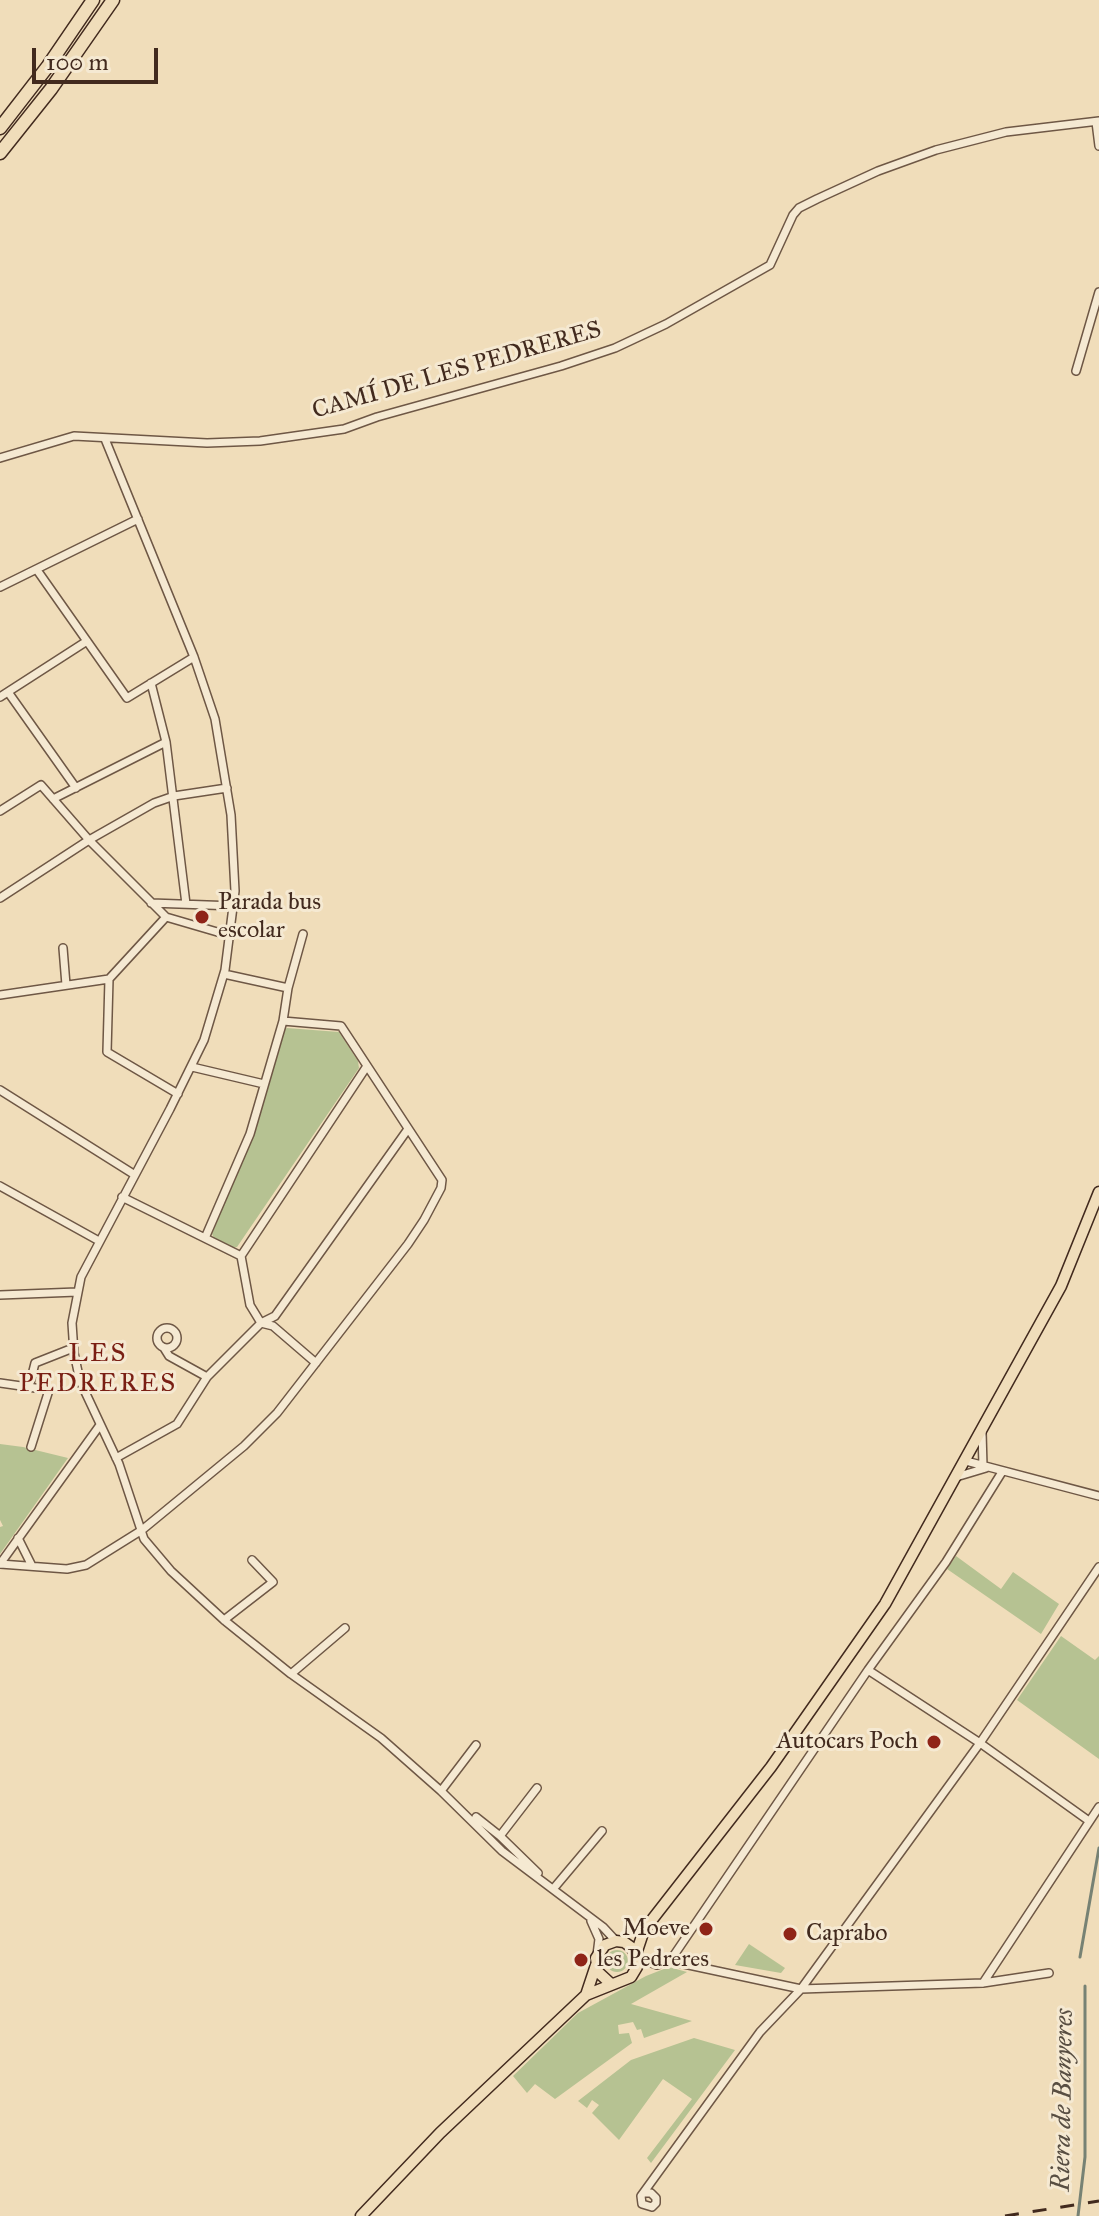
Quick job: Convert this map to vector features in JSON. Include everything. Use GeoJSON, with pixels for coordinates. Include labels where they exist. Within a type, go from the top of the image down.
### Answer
{"type":"FeatureCollection","features":[{"type":"Feature","properties":{"kind":"highway"},"geometry":{"type":"LineString","coordinates":[[0,128],[93,0]]}},
{"type":"Feature","properties":{"kind":"highway"},"geometry":{"type":"LineString","coordinates":[[0,153],[51,89],[113,0]]}},
{"type":"Feature","properties":{"kind":"main road"},"geometry":{"type":"LineString","coordinates":[[361,2216],[431,2142],[586,1995],[631,1977],[644,1930],[771,1767],[885,1604],[1061,1286],[1099,1192]]}},
{"type":"Feature","properties":{"kind":"main road"},"geometry":{"type":"LineString","coordinates":[[586,1995],[596,1960],[605,1945],[620,1942],[644,1930]]}},
{"type":"Feature","properties":{"kind":"main road"},"geometry":{"type":"LineString","coordinates":[[620,1942],[637,1956]]}},
{"type":"Feature","properties":{"kind":"main road"},"geometry":{"type":"LineString","coordinates":[[596,1960],[600,1975],[611,1984]]}},
{"type":"Feature","properties":{"kind":"street"},"geometry":{"type":"LineString","coordinates":[[1098,122],[1099,146]]}},
{"type":"Feature","properties":{"kind":"street","name":"CAMÍ DE LES PEDRERES"},"geometry":{"type":"LineString","coordinates":[[0,458],[74,436],[207,443],[260,441],[344,429],[561,366],[615,348],[666,324],[770,265],[793,215],[817,199],[878,171],[936,150],[1006,132],[1098,122]]}},
{"type":"Feature","properties":{"kind":"street"},"geometry":{"type":"LineString","coordinates":[[1076,371],[1099,292]]}},
{"type":"Feature","properties":{"kind":"street"},"geometry":{"type":"LineString","coordinates":[[105,439],[194,657],[215,719],[234,842],[235,906],[224,974],[213,1014],[192,1067],[81,1277],[72,1323],[73,1348],[80,1381],[116,1458],[144,1539],[151,1549],[224,1620],[291,1674],[381,1738],[502,1851],[554,1888],[620,1942]]}},
{"type":"Feature","properties":{"kind":"street"},"geometry":{"type":"LineString","coordinates":[[0,587],[138,519]]}},
{"type":"Feature","properties":{"kind":"street"},"geometry":{"type":"LineString","coordinates":[[37,570],[127,698],[194,657]]}},
{"type":"Feature","properties":{"kind":"street"},"geometry":{"type":"LineString","coordinates":[[0,697],[87,641]]}},
{"type":"Feature","properties":{"kind":"street"},"geometry":{"type":"LineString","coordinates":[[151,683],[166,742],[186,904]]}},
{"type":"Feature","properties":{"kind":"street"},"geometry":{"type":"LineString","coordinates":[[8,692],[76,788]]}},
{"type":"Feature","properties":{"kind":"street"},"geometry":{"type":"LineString","coordinates":[[53,799],[166,742]]}},
{"type":"Feature","properties":{"kind":"street"},"geometry":{"type":"LineString","coordinates":[[0,811],[41,785],[89,840],[166,917],[231,936]]}},
{"type":"Feature","properties":{"kind":"street"},"geometry":{"type":"LineString","coordinates":[[0,898],[89,840],[154,803],[174,796],[227,788]]}},
{"type":"Feature","properties":{"kind":"street"},"geometry":{"type":"LineString","coordinates":[[151,903],[235,906]]}},
{"type":"Feature","properties":{"kind":"street"},"geometry":{"type":"LineString","coordinates":[[0,995],[109,979],[166,917]]}},
{"type":"Feature","properties":{"kind":"street"},"geometry":{"type":"LineString","coordinates":[[205,1238],[250,1134],[283,1021],[288,988],[303,934]]}},
{"type":"Feature","properties":{"kind":"street"},"geometry":{"type":"LineString","coordinates":[[63,948],[66,985]]}},
{"type":"Feature","properties":{"kind":"street"},"geometry":{"type":"LineString","coordinates":[[224,974],[288,988]]}},
{"type":"Feature","properties":{"kind":"street"},"geometry":{"type":"LineString","coordinates":[[109,979],[107,1052],[178,1094]]}},
{"type":"Feature","properties":{"kind":"street"},"geometry":{"type":"LineString","coordinates":[[0,1564],[67,1569],[86,1565],[142,1530],[253,1437],[277,1413],[417,1231],[441,1188],[442,1180],[341,1026],[283,1021]]}},
{"type":"Feature","properties":{"kind":"street"},"geometry":{"type":"LineString","coordinates":[[316,1363],[273,1326],[261,1323],[250,1305],[241,1256],[367,1066]]}},
{"type":"Feature","properties":{"kind":"street"},"geometry":{"type":"LineString","coordinates":[[192,1067],[264,1084]]}},
{"type":"Feature","properties":{"kind":"street"},"geometry":{"type":"LineString","coordinates":[[0,1090],[135,1175]]}},
{"type":"Feature","properties":{"kind":"street"},"geometry":{"type":"LineString","coordinates":[[116,1458],[177,1424],[207,1377],[261,1323],[275,1316],[408,1129]]}},
{"type":"Feature","properties":{"kind":"street"},"geometry":{"type":"LineString","coordinates":[[0,1186],[99,1241]]}},
{"type":"Feature","properties":{"kind":"street"},"geometry":{"type":"LineString","coordinates":[[122,1197],[241,1256]]}},
{"type":"Feature","properties":{"kind":"street"},"geometry":{"type":"LineString","coordinates":[[0,1295],[77,1292]]}},
{"type":"Feature","properties":{"kind":"street"},"geometry":{"type":"LineString","coordinates":[[29,1387],[35,1363],[73,1348]]}},
{"type":"Feature","properties":{"kind":"street"},"geometry":{"type":"LineString","coordinates":[[168,1351],[207,1377]]}},
{"type":"Feature","properties":{"kind":"street"},"geometry":{"type":"LineString","coordinates":[[4,1384],[49,1390],[31,1447]]}},
{"type":"Feature","properties":{"kind":"street"},"geometry":{"type":"LineString","coordinates":[[0,1564],[100,1425]]}},
{"type":"Feature","properties":{"kind":"street"},"geometry":{"type":"LineString","coordinates":[[983,1430],[986,1467]]}},
{"type":"Feature","properties":{"kind":"street"},"geometry":{"type":"LineString","coordinates":[[966,1461],[1099,1496]]}},
{"type":"Feature","properties":{"kind":"street"},"geometry":{"type":"LineString","coordinates":[[956,1477],[986,1467]]}},
{"type":"Feature","properties":{"kind":"street"},"geometry":{"type":"LineString","coordinates":[[670,1961],[868,1670],[946,1562],[1002,1472]]}},
{"type":"Feature","properties":{"kind":"street"},"geometry":{"type":"LineString","coordinates":[[18,1538],[32,1566]]}},
{"type":"Feature","properties":{"kind":"street"},"geometry":{"type":"LineString","coordinates":[[224,1620],[273,1582],[252,1560]]}},
{"type":"Feature","properties":{"kind":"street"},"geometry":{"type":"LineString","coordinates":[[648,2188],[760,2032],[801,1989],[980,1743],[1099,1567]]}},
{"type":"Feature","properties":{"kind":"street"},"geometry":{"type":"LineString","coordinates":[[291,1674],[345,1628]]}},
{"type":"Feature","properties":{"kind":"street"},"geometry":{"type":"LineString","coordinates":[[868,1670],[980,1743],[1089,1821]]}},
{"type":"Feature","properties":{"kind":"street"},"geometry":{"type":"LineString","coordinates":[[441,1791],[476,1745]]}},
{"type":"Feature","properties":{"kind":"street"},"geometry":{"type":"LineString","coordinates":[[500,1836],[537,1788]]}},
{"type":"Feature","properties":{"kind":"street"},"geometry":{"type":"LineString","coordinates":[[441,1791],[500,1836],[554,1888]]}},
{"type":"Feature","properties":{"kind":"street"},"geometry":{"type":"LineString","coordinates":[[983,1983],[1099,1807]]}},
{"type":"Feature","properties":{"kind":"street"},"geometry":{"type":"LineString","coordinates":[[554,1888],[602,1831]]}},
{"type":"Feature","properties":{"kind":"street"},"geometry":{"type":"LineString","coordinates":[[585,1913],[599,1939],[596,1960]]}},
{"type":"Feature","properties":{"kind":"street"},"geometry":{"type":"LineString","coordinates":[[637,1956],[657,1965],[670,1961],[801,1989],[983,1983],[1049,1973]]}},
{"type":"Feature","properties":{"kind":"street"},"geometry":{"type":"LineString","coordinates":[[631,1977],[653,1963]]}},
{"type":"Feature","properties":{"kind":"green space"},"geometry":{"type":"Polygon","coordinates":[[[282,1030],[339,1032],[358,1061],[359,1068],[237,1247],[232,1248],[212,1234],[256,1127],[282,1030]]]}},
{"type":"Feature","properties":{"kind":"green space"},"geometry":{"type":"Polygon","coordinates":[[[0,1444],[68,1458],[0,1554],[0,1527],[3,1526],[0,1520],[0,1444]]]}},
{"type":"Feature","properties":{"kind":"green space"},"geometry":{"type":"Polygon","coordinates":[[[956,1556],[1001,1589],[1013,1572],[1059,1604],[1041,1634],[947,1569],[956,1556]]]}},
{"type":"Feature","properties":{"kind":"green space"},"geometry":{"type":"Polygon","coordinates":[[[1061,1636],[1095,1660],[1099,1656],[1099,1759],[1017,1700],[1061,1636]]]}},
{"type":"Feature","properties":{"kind":"green space"},"geometry":{"type":"Polygon","coordinates":[[[749,1944],[785,1968],[781,1973],[735,1965],[749,1944]]]}},
{"type":"Feature","properties":{"kind":"green space"},"geometry":{"type":"Polygon","coordinates":[[[617,1950],[625,1953],[628,1961],[625,1969],[617,1972],[609,1969],[606,1961],[609,1953],[617,1950]]]}},
{"type":"Feature","properties":{"kind":"green space"},"geometry":{"type":"Polygon","coordinates":[[[669,1967],[687,1972],[631,2004],[692,2021],[644,2038],[641,2029],[637,2030],[633,2022],[618,2025],[619,2034],[629,2033],[632,2043],[555,2099],[535,2084],[527,2093],[513,2076],[578,2013],[669,1967]]]}},
{"type":"Feature","properties":{"kind":"green space"},"geometry":{"type":"Polygon","coordinates":[[[694,2038],[735,2050],[651,2163],[647,2158],[692,2099],[663,2079],[619,2140],[592,2113],[599,2105],[592,2100],[587,2108],[578,2101],[631,2060],[694,2038]]]}},
{"type":"Feature","properties":{"kind":"waterway","name":"Riera de Banyeres"},"geometry":{"type":"LineString","coordinates":[[1080,1957],[1099,1848]]}},
{"type":"Feature","properties":{"kind":"waterway","name":"Riera de Banyeres"},"geometry":{"type":"LineString","coordinates":[[1078,2216],[1085,2157],[1085,1986]]}},
{"type":"Feature","properties":{"kind":"railway"},"geometry":{"type":"LineString","coordinates":[[1005,2216],[1099,2201]]}},
{"type":"Feature","properties":{"kind":"place","name":"Parada bus escolar"},"geometry":{"type":"Point","coordinates":[202,917]}},
{"type":"Feature","properties":{"kind":"place","name":"Autocars Poch"},"geometry":{"type":"Point","coordinates":[934,1742]}},
{"type":"Feature","properties":{"kind":"place","name":"Moeve"},"geometry":{"type":"Point","coordinates":[706,1929]}},
{"type":"Feature","properties":{"kind":"place","name":"Caprabo"},"geometry":{"type":"Point","coordinates":[790,1934]}},
{"type":"Feature","properties":{"kind":"place","name":"les Pedreres"},"geometry":{"type":"Point","coordinates":[581,1960]}},
{"type":"Feature","properties":{"kind":"district","name":"LES PEDRERES"},"geometry":{"type":"Point","coordinates":[98,1370]}}]}
